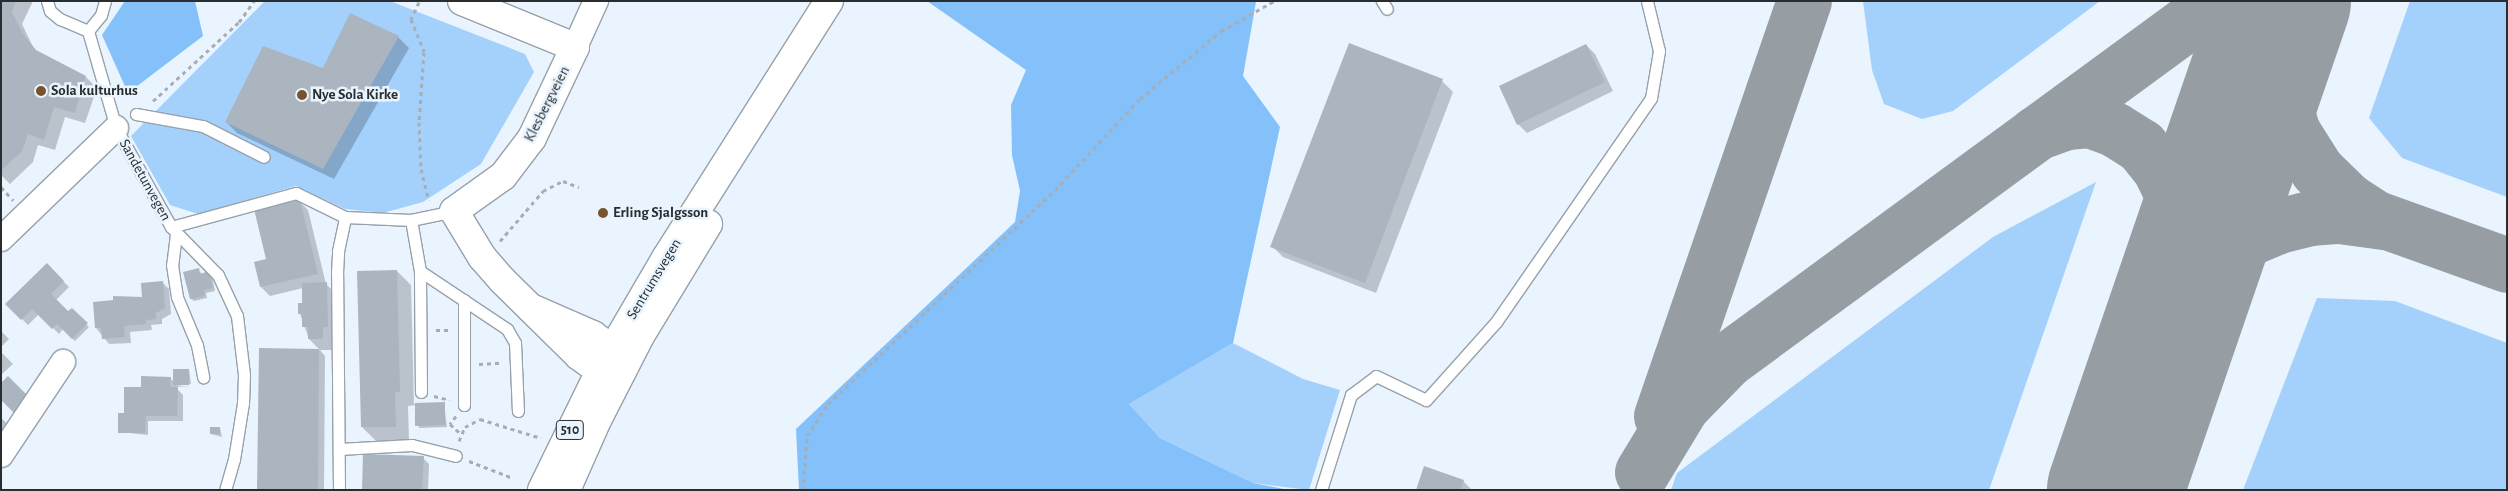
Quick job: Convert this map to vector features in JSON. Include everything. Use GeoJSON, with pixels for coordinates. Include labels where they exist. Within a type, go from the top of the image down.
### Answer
{"type":"FeatureCollection","features":[{"type":"Feature","properties":{"kind":"main road"},"geometry":{"type":"LineString","coordinates":[[462,1],[575,47]]}},
{"type":"Feature","properties":{"kind":"main road","name":"Sentrumsvegen"},"geometry":{"type":"LineString","coordinates":[[542,490],[666,258],[830,1]]}},
{"type":"Feature","properties":{"kind":"main road","name":"Sentrumsvegen"},"geometry":{"type":"LineString","coordinates":[[566,490],[611,363],[754,146],[844,1]]}},
{"type":"Feature","properties":{"kind":"main road","name":"Klesbergveien"},"geometry":{"type":"LineString","coordinates":[[442,206],[503,176],[532,138],[575,47]]}},
{"type":"Feature","properties":{"kind":"main road"},"geometry":{"type":"LineString","coordinates":[[442,206],[482,257],[579,356],[611,363]]}},
{"type":"Feature","properties":{"kind":"street","name":"Klesbergveien"},"geometry":{"type":"LineString","coordinates":[[575,47],[596,1]]}},
{"type":"Feature","properties":{"kind":"street","name":"Sandetunvegen"},"geometry":{"type":"LineString","coordinates":[[1,239],[116,128]]}},
{"type":"Feature","properties":{"kind":"street"},"geometry":{"type":"LineString","coordinates":[[1,455],[63,362]]}},
{"type":"Feature","properties":{"kind":"lane"},"geometry":{"type":"LineString","coordinates":[[47,1],[50,11],[60,19],[88,32],[101,15],[105,1]]}},
{"type":"Feature","properties":{"kind":"lane"},"geometry":{"type":"LineString","coordinates":[[1321,490],[1351,395],[1376,376],[1426,400],[1496,322],[1652,98],[1659,51],[1647,1]]}},
{"type":"Feature","properties":{"kind":"lane","name":"Sandetunvegen"},"geometry":{"type":"LineString","coordinates":[[88,32],[116,128],[173,230],[172,265],[177,297],[197,345],[203,377]]}},
{"type":"Feature","properties":{"kind":"lane"},"geometry":{"type":"LineString","coordinates":[[136,114],[203,126],[264,156]]}},
{"type":"Feature","properties":{"kind":"lane"},"geometry":{"type":"LineString","coordinates":[[225,490],[234,459],[243,403],[242,337],[231,297],[218,274],[173,230],[296,193],[345,218],[411,220],[442,206]]}},
{"type":"Feature","properties":{"kind":"lane"},"geometry":{"type":"LineString","coordinates":[[339,490],[338,251],[345,218]]}},
{"type":"Feature","properties":{"kind":"lane"},"geometry":{"type":"LineString","coordinates":[[411,220],[420,271],[421,392]]}},
{"type":"Feature","properties":{"kind":"lane"},"geometry":{"type":"LineString","coordinates":[[420,271],[507,329],[515,343],[518,411]]}},
{"type":"Feature","properties":{"kind":"lane"},"geometry":{"type":"LineString","coordinates":[[464,300],[464,405]]}},
{"type":"Feature","properties":{"kind":"lane"},"geometry":{"type":"LineString","coordinates":[[339,449],[412,446],[456,456]]}},
{"type":"Feature","properties":{"kind":"path"},"geometry":{"type":"LineString","coordinates":[[136,114],[239,22],[254,1]]}},
{"type":"Feature","properties":{"kind":"path"},"geometry":{"type":"LineString","coordinates":[[803,490],[807,436],[828,404],[1055,190],[1140,99],[1221,31],[1274,1]]}},
{"type":"Feature","properties":{"kind":"path"},"geometry":{"type":"LineString","coordinates":[[419,2],[411,19],[424,52],[419,122],[421,169],[426,197],[442,206]]}},
{"type":"Feature","properties":{"kind":"path"},"geometry":{"type":"LineString","coordinates":[[482,257],[495,248],[544,191],[564,181],[578,187]]}},
{"type":"Feature","properties":{"kind":"path"},"geometry":{"type":"LineString","coordinates":[[488,363],[494,363]]}},
{"type":"Feature","properties":{"kind":"path"},"geometry":{"type":"LineString","coordinates":[[421,392],[464,405]]}},
{"type":"Feature","properties":{"kind":"path"},"geometry":{"type":"LineString","coordinates":[[513,478],[456,456],[465,427],[480,419],[541,438]]}},
{"type":"Feature","properties":{"kind":"shaded area"},"geometry":{"type":"Polygon","coordinates":[[[125,1],[195,1],[203,36],[128,93],[102,35],[125,1]]]}},
{"type":"Feature","properties":{"kind":"shaded area"},"geometry":{"type":"Polygon","coordinates":[[[265,1],[390,1],[525,54],[534,72],[481,164],[423,202],[383,213],[345,209],[296,186],[198,214],[170,205],[131,136],[265,1]]]}},
{"type":"Feature","properties":{"kind":"shaded area"},"geometry":{"type":"Polygon","coordinates":[[[927,1],[1256,2],[1243,76],[1280,127],[1233,343],[1129,404],[1160,438],[1253,483],[1289,490],[799,490],[796,429],[1015,222],[1020,191],[1012,155],[1011,105],[1026,70],[927,1]]]}},
{"type":"Feature","properties":{"kind":"shaded area"},"geometry":{"type":"Polygon","coordinates":[[[1863,1],[2100,1],[1953,111],[1922,119],[1884,104],[1872,70],[1863,1]]]}},
{"type":"Feature","properties":{"kind":"shaded area"},"geometry":{"type":"Polygon","coordinates":[[[2410,1],[2507,1],[2507,197],[2402,158],[2369,118],[2410,1]]]}},
{"type":"Feature","properties":{"kind":"shaded area"},"geometry":{"type":"Polygon","coordinates":[[[2096,182],[1989,490],[1671,490],[1677,473],[1993,237],[2096,182]]]}},
{"type":"Feature","properties":{"kind":"shaded area"},"geometry":{"type":"Polygon","coordinates":[[[2317,298],[2395,301],[2507,343],[2507,490],[2243,490],[2317,298]]]}},
{"type":"Feature","properties":{"kind":"shaded area"},"geometry":{"type":"Polygon","coordinates":[[[1233,343],[1303,379],[1340,390],[1309,490],[1253,483],[1160,438],[1129,404],[1233,343]]]}},
{"type":"Feature","properties":{"kind":"building","name":"Sola kulturhus"},"geometry":{"type":"Polygon","coordinates":[[[1,1],[16,1],[12,12],[23,34],[36,50],[86,76],[75,113],[54,107],[44,140],[28,134],[22,151],[1,171],[1,1]]]}},
{"type":"Feature","properties":{"kind":"building","name":"Nye Sola Kirke"},"geometry":{"type":"Polygon","coordinates":[[[350,13],[399,36],[323,169],[225,122],[263,46],[323,68],[350,13]]]}},
{"type":"Feature","properties":{"kind":"building"},"geometry":{"type":"Polygon","coordinates":[[[1349,43],[1443,79],[1365,283],[1270,247],[1349,43]]]}},
{"type":"Feature","properties":{"kind":"building"},"geometry":{"type":"Polygon","coordinates":[[[1586,44],[1605,82],[1517,125],[1499,86],[1586,44]]]}},
{"type":"Feature","properties":{"kind":"building"},"geometry":{"type":"Polygon","coordinates":[[[300,200],[318,274],[260,287],[254,262],[266,259],[254,209],[300,200]]]}},
{"type":"Feature","properties":{"kind":"building"},"geometry":{"type":"Polygon","coordinates":[[[47,263],[64,281],[51,294],[68,311],[72,308],[88,323],[72,339],[57,324],[52,329],[32,309],[21,320],[5,304],[47,263]]]}},
{"type":"Feature","properties":{"kind":"building"},"geometry":{"type":"Polygon","coordinates":[[[199,268],[200,274],[209,271],[213,288],[204,290],[205,296],[190,299],[183,272],[199,268]]]}},
{"type":"Feature","properties":{"kind":"building"},"geometry":{"type":"Polygon","coordinates":[[[397,270],[400,392],[395,392],[396,427],[361,427],[357,271],[397,270]]]}},
{"type":"Feature","properties":{"kind":"building"},"geometry":{"type":"Polygon","coordinates":[[[163,281],[165,308],[156,313],[156,319],[146,320],[146,324],[124,326],[125,337],[102,339],[101,328],[95,328],[93,302],[113,300],[113,296],[142,297],[141,283],[163,281]]]}},
{"type":"Feature","properties":{"kind":"building"},"geometry":{"type":"Polygon","coordinates":[[[327,282],[328,327],[323,327],[323,339],[308,339],[308,327],[302,327],[302,314],[298,314],[298,303],[302,303],[302,283],[327,282]]]}},
{"type":"Feature","properties":{"kind":"building"},"geometry":{"type":"Polygon","coordinates":[[[259,348],[319,349],[318,490],[257,490],[259,348]]]}},
{"type":"Feature","properties":{"kind":"building"},"geometry":{"type":"Polygon","coordinates":[[[173,369],[189,369],[189,385],[173,385],[173,369]]]}},
{"type":"Feature","properties":{"kind":"building"},"geometry":{"type":"Polygon","coordinates":[[[8,376],[29,397],[15,414],[1,400],[1,383],[8,376]]]}},
{"type":"Feature","properties":{"kind":"building"},"geometry":{"type":"Polygon","coordinates":[[[141,376],[171,377],[170,387],[178,387],[177,416],[146,416],[145,433],[118,433],[118,413],[124,413],[124,387],[141,387],[141,376]]]}},
{"type":"Feature","properties":{"kind":"building"},"geometry":{"type":"Polygon","coordinates":[[[445,402],[445,425],[415,426],[415,403],[445,402]]]}},
{"type":"Feature","properties":{"kind":"building"},"geometry":{"type":"Polygon","coordinates":[[[210,427],[220,427],[220,434],[210,434],[210,427]]]}},
{"type":"Feature","properties":{"kind":"building"},"geometry":{"type":"Polygon","coordinates":[[[363,454],[424,456],[422,490],[362,490],[363,454]]]}},
{"type":"Feature","properties":{"kind":"building"},"geometry":{"type":"Polygon","coordinates":[[[1424,466],[1464,480],[1461,490],[1416,490],[1424,466]]]}},
{"type":"Feature","properties":{"kind":"taxiway"},"geometry":{"type":"LineString","coordinates":[[1661,416],[1804,1]]}},
{"type":"Feature","properties":{"kind":"taxiway"},"geometry":{"type":"LineString","coordinates":[[1642,472],[1682,406],[1727,360],[2217,1]]}},
{"type":"Feature","properties":{"kind":"taxiway"},"geometry":{"type":"LineString","coordinates":[[2283,1],[2275,38],[2278,83],[2293,132],[2317,170],[2348,200],[2376,218],[2507,265]]}},
{"type":"Feature","properties":{"kind":"taxiway"},"geometry":{"type":"LineString","coordinates":[[2036,133],[2066,122],[2089,120],[2114,129],[2141,146],[2159,168],[2175,201],[2191,267]]}},
{"type":"Feature","properties":{"kind":"taxiway"},"geometry":{"type":"LineString","coordinates":[[2172,322],[2194,285],[2206,272],[2250,238],[2278,226],[2309,218],[2339,216],[2384,222]]}},
{"type":"Feature","properties":{"kind":"runway"},"geometry":{"type":"LineString","coordinates":[[2115,490],[2283,1]]}},
{"type":"Feature","properties":{"kind":"place","name":"Sola kulturhus"},"geometry":{"type":"Point","coordinates":[41,91]}},
{"type":"Feature","properties":{"kind":"place","name":"Nye Sola Kirke"},"geometry":{"type":"Point","coordinates":[302,95]}},
{"type":"Feature","properties":{"kind":"place","name":"Erling Sjalgsson"},"geometry":{"type":"Point","coordinates":[603,213]}}]}
